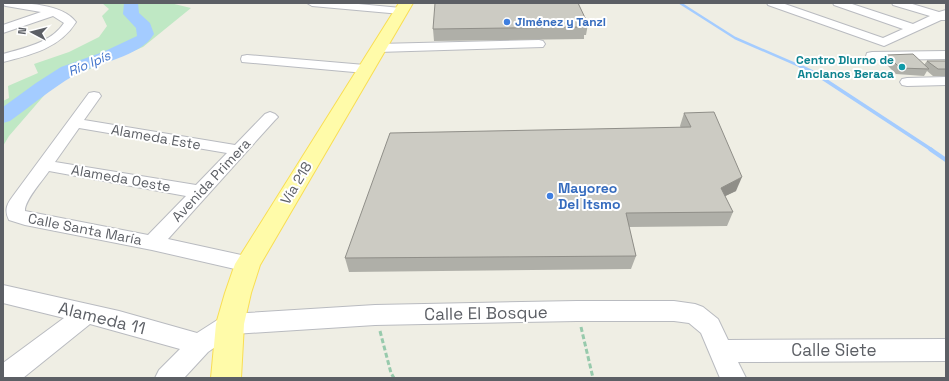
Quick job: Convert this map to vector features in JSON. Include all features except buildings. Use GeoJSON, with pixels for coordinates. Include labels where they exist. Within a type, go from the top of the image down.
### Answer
{"type":"FeatureCollection","features":[{"type":"Feature","properties":{"kind":"main road","name":"Vía 218"},"geometry":{"type":"LineString","coordinates":[[226,378],[230,324],[238,293],[248,264],[403,7]]}},
{"type":"Feature","properties":{"kind":"street"},"geometry":{"type":"LineString","coordinates":[[3,58],[47,43],[67,29],[70,22],[65,16],[53,12],[6,3]]}},
{"type":"Feature","properties":{"kind":"street"},"geometry":{"type":"LineString","coordinates":[[312,3],[403,7]]}},
{"type":"Feature","properties":{"kind":"street"},"geometry":{"type":"LineString","coordinates":[[772,3],[884,42],[913,28],[944,16]]}},
{"type":"Feature","properties":{"kind":"street"},"geometry":{"type":"LineString","coordinates":[[838,3],[913,28]]}},
{"type":"Feature","properties":{"kind":"street"},"geometry":{"type":"LineString","coordinates":[[897,3],[944,16]]}},
{"type":"Feature","properties":{"kind":"street"},"geometry":{"type":"LineString","coordinates":[[3,29],[53,12]]}},
{"type":"Feature","properties":{"kind":"street"},"geometry":{"type":"LineString","coordinates":[[378,48],[539,44]]}},
{"type":"Feature","properties":{"kind":"street"},"geometry":{"type":"LineString","coordinates":[[872,56],[946,56]]}},
{"type":"Feature","properties":{"kind":"street"},"geometry":{"type":"LineString","coordinates":[[247,59],[365,69]]}},
{"type":"Feature","properties":{"kind":"street"},"geometry":{"type":"LineString","coordinates":[[907,82],[946,81]]}},
{"type":"Feature","properties":{"kind":"street","name":"Calle Santa María"},"geometry":{"type":"LineString","coordinates":[[94,96],[19,200],[15,208],[16,215],[248,264]]}},
{"type":"Feature","properties":{"kind":"street","name":"Avenida Primera"},"geometry":{"type":"LineString","coordinates":[[152,243],[237,150],[270,117]]}},
{"type":"Feature","properties":{"kind":"street","name":"Alameda Este"},"geometry":{"type":"LineString","coordinates":[[75,123],[237,150]]}},
{"type":"Feature","properties":{"kind":"street","name":"Alameda Oeste"},"geometry":{"type":"LineString","coordinates":[[44,165],[199,192]]}},
{"type":"Feature","properties":{"kind":"street","name":"Alameda 11"},"geometry":{"type":"LineString","coordinates":[[3,294],[119,321],[200,344]]}},
{"type":"Feature","properties":{"kind":"street","name":"Calle El Bosque"},"geometry":{"type":"LineString","coordinates":[[230,324],[375,315],[577,311],[674,311],[695,314],[710,326],[733,378]]}},
{"type":"Feature","properties":{"kind":"street"},"geometry":{"type":"LineString","coordinates":[[3,377],[24,363],[86,314]]}},
{"type":"Feature","properties":{"kind":"street"},"geometry":{"type":"LineString","coordinates":[[168,378],[200,344],[230,324]]}},
{"type":"Feature","properties":{"kind":"street","name":"Calle Siete"},"geometry":{"type":"LineString","coordinates":[[721,351],[946,350]]}},
{"type":"Feature","properties":{"kind":"path"},"geometry":{"type":"LineString","coordinates":[[577,311],[593,378]]}},
{"type":"Feature","properties":{"kind":"path"},"geometry":{"type":"LineString","coordinates":[[375,315],[391,373],[394,378]]}},
{"type":"Feature","properties":{"kind":"green space"},"geometry":{"type":"Polygon","coordinates":[[[102,3],[170,3],[191,8],[143,47],[54,84],[9,136],[3,146],[3,101],[9,98],[8,86],[38,73],[34,64],[69,52],[99,37],[107,26],[102,16],[109,9],[102,3]]]}},
{"type":"Feature","properties":{"kind":"waterway","name":"Río Ipís"},"geometry":{"type":"LineString","coordinates":[[3,117],[43,87],[68,71],[109,56],[143,39],[146,34],[144,26],[131,14],[131,3]]}},
{"type":"Feature","properties":{"kind":"waterway"},"geometry":{"type":"LineString","coordinates":[[680,3],[735,38],[802,67]]}},
{"type":"Feature","properties":{"kind":"waterway"},"geometry":{"type":"LineString","coordinates":[[800,66],[813,72],[932,150]]}},
{"type":"Feature","properties":{"kind":"waterway"},"geometry":{"type":"LineString","coordinates":[[930,149],[946,160]]}},
{"type":"Feature","properties":{"kind":"place","name":"Jiménez y Tanzi"},"geometry":{"type":"Point","coordinates":[507,22]}},
{"type":"Feature","properties":{"kind":"place","name":"Centro Diurno de Ancianos Beraca"},"geometry":{"type":"Point","coordinates":[902,67]}},
{"type":"Feature","properties":{"kind":"place","name":"Mayoreo Del Itsmo"},"geometry":{"type":"Point","coordinates":[550,196]}}]}
